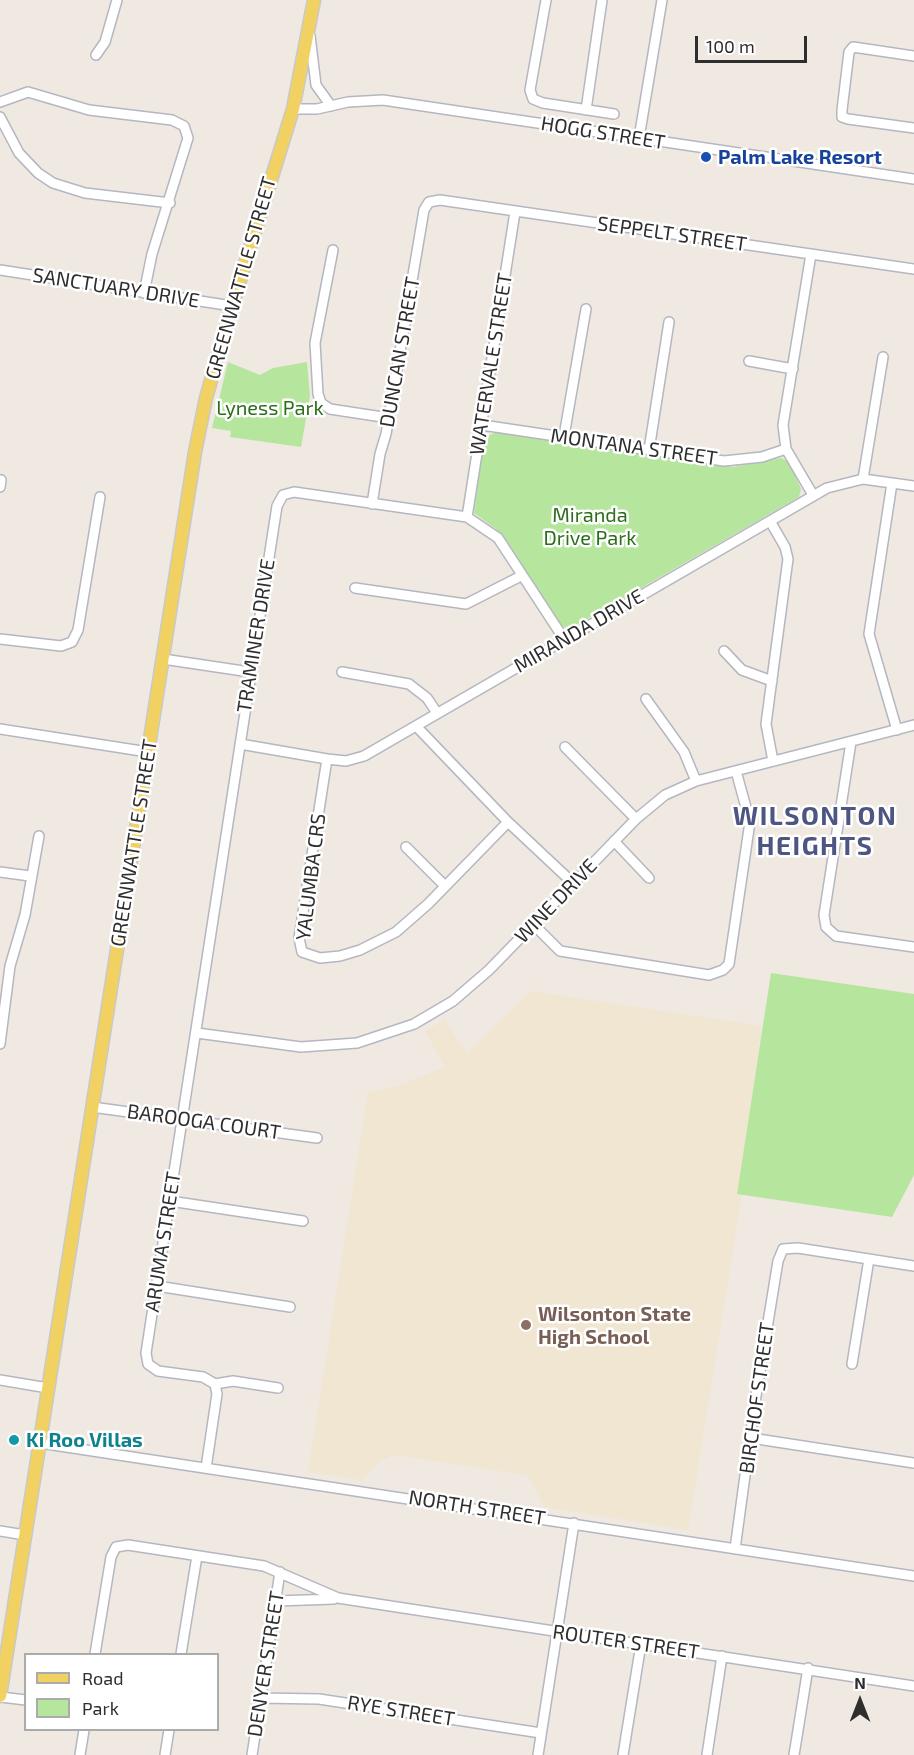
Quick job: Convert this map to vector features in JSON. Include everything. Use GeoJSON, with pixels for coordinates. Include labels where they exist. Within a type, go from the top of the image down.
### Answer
{"type":"FeatureCollection","features":[{"type":"Feature","properties":{"kind":"main road","name":"GREENWATTLE STREET"},"geometry":{"type":"LineString","coordinates":[[0,1696],[195,452],[206,398],[232,306],[293,109],[314,0]]}},
{"type":"Feature","properties":{"kind":"street"},"geometry":{"type":"LineString","coordinates":[[96,55],[105,42],[117,0]]}},
{"type":"Feature","properties":{"kind":"street"},"geometry":{"type":"LineString","coordinates":[[546,0],[530,90],[533,99],[543,104],[614,114]]}},
{"type":"Feature","properties":{"kind":"street"},"geometry":{"type":"LineString","coordinates":[[586,110],[602,0]]}},
{"type":"Feature","properties":{"kind":"street"},"geometry":{"type":"LineString","coordinates":[[639,138],[662,0]]}},
{"type":"Feature","properties":{"kind":"street"},"geometry":{"type":"LineString","coordinates":[[309,28],[316,85],[331,106]]}},
{"type":"Feature","properties":{"kind":"street"},"geometry":{"type":"LineString","coordinates":[[914,56],[854,47],[849,52],[842,117],[914,128]]}},
{"type":"Feature","properties":{"kind":"street"},"geometry":{"type":"LineString","coordinates":[[0,102],[28,92],[89,111],[179,123],[184,126],[188,138],[152,254],[144,293]]}},
{"type":"Feature","properties":{"kind":"street","name":"HOGG STREET"},"geometry":{"type":"LineString","coordinates":[[293,109],[383,99],[914,179]]}},
{"type":"Feature","properties":{"kind":"street"},"geometry":{"type":"LineString","coordinates":[[0,117],[19,153],[38,173],[53,183],[85,193],[170,202]]}},
{"type":"Feature","properties":{"kind":"street","name":"SEPPELT STREET"},"geometry":{"type":"LineString","coordinates":[[429,202],[440,200],[914,269]]}},
{"type":"Feature","properties":{"kind":"street","name":"DUNCAN STREET"},"geometry":{"type":"LineString","coordinates":[[372,504],[424,210],[429,202]]}},
{"type":"Feature","properties":{"kind":"street","name":"WATERVALE STREET"},"geometry":{"type":"LineString","coordinates":[[467,517],[515,212]]}},
{"type":"Feature","properties":{"kind":"street"},"geometry":{"type":"LineString","coordinates":[[333,250],[315,343],[318,394],[321,403],[330,409],[389,418]]}},
{"type":"Feature","properties":{"kind":"street"},"geometry":{"type":"LineString","coordinates":[[811,254],[783,425],[786,449],[813,495]]}},
{"type":"Feature","properties":{"kind":"street","name":"SANCTUARY DRIVE"},"geometry":{"type":"LineString","coordinates":[[0,270],[232,306]]}},
{"type":"Feature","properties":{"kind":"street"},"geometry":{"type":"LineString","coordinates":[[564,436],[586,309]]}},
{"type":"Feature","properties":{"kind":"street"},"geometry":{"type":"LineString","coordinates":[[649,450],[669,322]]}},
{"type":"Feature","properties":{"kind":"street"},"geometry":{"type":"LineString","coordinates":[[863,479],[883,357]]}},
{"type":"Feature","properties":{"kind":"street"},"geometry":{"type":"LineString","coordinates":[[749,361],[793,369]]}},
{"type":"Feature","properties":{"kind":"street","name":"MONTANA STREET"},"geometry":{"type":"LineString","coordinates":[[482,425],[724,461],[762,457],[786,449]]}},
{"type":"Feature","properties":{"kind":"street","name":"MIRANDA DRIVE"},"geometry":{"type":"LineString","coordinates":[[240,744],[327,759],[346,760],[364,756],[827,488],[863,479],[914,486]]}},
{"type":"Feature","properties":{"kind":"street"},"geometry":{"type":"LineString","coordinates":[[892,483],[869,634],[897,730]]}},
{"type":"Feature","properties":{"kind":"street","name":"TRAMINER DRIVE"},"geometry":{"type":"LineString","coordinates":[[182,1119],[197,1033],[250,672],[277,506],[283,495],[294,492],[467,517],[498,538],[564,639]]}},
{"type":"Feature","properties":{"kind":"street"},"geometry":{"type":"LineString","coordinates":[[0,639],[61,646],[72,642],[78,630],[100,496]]}},
{"type":"Feature","properties":{"kind":"street"},"geometry":{"type":"LineString","coordinates":[[770,521],[785,547],[788,559],[766,724],[773,761]]}},
{"type":"Feature","properties":{"kind":"street"},"geometry":{"type":"LineString","coordinates":[[355,588],[466,604],[521,576]]}},
{"type":"Feature","properties":{"kind":"street"},"geometry":{"type":"LineString","coordinates":[[724,651],[742,670],[772,681]]}},
{"type":"Feature","properties":{"kind":"street"},"geometry":{"type":"LineString","coordinates":[[163,659],[250,672]]}},
{"type":"Feature","properties":{"kind":"street"},"geometry":{"type":"LineString","coordinates":[[342,672],[409,684],[427,698],[437,714]]}},
{"type":"Feature","properties":{"kind":"street"},"geometry":{"type":"LineString","coordinates":[[646,699],[684,752],[696,781]]}},
{"type":"Feature","properties":{"kind":"street","name":"WINE DRIVE"},"geometry":{"type":"LineString","coordinates":[[197,1033],[301,1047],[357,1043],[414,1024],[453,1001],[534,925],[636,819],[665,795],[696,781],[914,725]]}},
{"type":"Feature","properties":{"kind":"street"},"geometry":{"type":"LineString","coordinates":[[416,726],[508,822],[573,883]]}},
{"type":"Feature","properties":{"kind":"street"},"geometry":{"type":"LineString","coordinates":[[0,729],[148,752]]}},
{"type":"Feature","properties":{"kind":"street"},"geometry":{"type":"LineString","coordinates":[[851,742],[824,915],[826,927],[836,936],[914,947]]}},
{"type":"Feature","properties":{"kind":"street"},"geometry":{"type":"LineString","coordinates":[[565,747],[636,819]]}},
{"type":"Feature","properties":{"kind":"street","name":"YALUMBA CRS"},"geometry":{"type":"LineString","coordinates":[[327,759],[299,938],[302,952],[320,958],[340,956],[377,943],[411,921],[508,822]]}},
{"type":"Feature","properties":{"kind":"street"},"geometry":{"type":"LineString","coordinates":[[534,925],[552,945],[572,953],[710,975],[723,970],[729,964],[750,822],[736,771]]}},
{"type":"Feature","properties":{"kind":"street"},"geometry":{"type":"LineString","coordinates":[[0,1044],[10,966],[26,915],[30,876],[39,836]]}},
{"type":"Feature","properties":{"kind":"street"},"geometry":{"type":"LineString","coordinates":[[614,842],[649,878]]}},
{"type":"Feature","properties":{"kind":"street"},"geometry":{"type":"LineString","coordinates":[[406,847],[445,886]]}},
{"type":"Feature","properties":{"kind":"street"},"geometry":{"type":"LineString","coordinates":[[0,872],[30,876]]}},
{"type":"Feature","properties":{"kind":"street","name":"BAROOGA COURT"},"geometry":{"type":"LineString","coordinates":[[92,1107],[317,1138]]}},
{"type":"Feature","properties":{"kind":"street","name":"ARUMA STREET"},"geometry":{"type":"LineString","coordinates":[[182,1119],[146,1353],[148,1364],[158,1371],[204,1377],[215,1384]]}},
{"type":"Feature","properties":{"kind":"street"},"geometry":{"type":"LineString","coordinates":[[170,1201],[303,1221]]}},
{"type":"Feature","properties":{"kind":"street","name":"BIRCHOF STREET"},"geometry":{"type":"LineString","coordinates":[[735,1549],[777,1261],[783,1249],[798,1248],[869,1259]]}},
{"type":"Feature","properties":{"kind":"street"},"geometry":{"type":"LineString","coordinates":[[852,1364],[869,1259],[914,1266]]}},
{"type":"Feature","properties":{"kind":"street"},"geometry":{"type":"LineString","coordinates":[[157,1286],[290,1307]]}},
{"type":"Feature","properties":{"kind":"street"},"geometry":{"type":"LineString","coordinates":[[0,1380],[48,1388]]}},
{"type":"Feature","properties":{"kind":"street"},"geometry":{"type":"LineString","coordinates":[[206,1468],[217,1394],[215,1384],[232,1381],[278,1388]]}},
{"type":"Feature","properties":{"kind":"street"},"geometry":{"type":"LineString","coordinates":[[752,1438],[914,1463]]}},
{"type":"Feature","properties":{"kind":"street","name":"NORTH STREET"},"geometry":{"type":"LineString","coordinates":[[40,1443],[914,1576]]}},
{"type":"Feature","properties":{"kind":"street"},"geometry":{"type":"LineString","coordinates":[[538,1755],[574,1523]]}},
{"type":"Feature","properties":{"kind":"street"},"geometry":{"type":"LineString","coordinates":[[0,1531],[25,1535]]}},
{"type":"Feature","properties":{"kind":"street","name":"ROUTER STREET"},"geometry":{"type":"LineString","coordinates":[[95,1653],[111,1557],[116,1547],[128,1545],[264,1566],[338,1598]]}},
{"type":"Feature","properties":{"kind":"street"},"geometry":{"type":"LineString","coordinates":[[181,1653],[197,1556]]}},
{"type":"Feature","properties":{"kind":"street","name":"DENYER STREET"},"geometry":{"type":"LineString","coordinates":[[252,1755],[280,1572]]}},
{"type":"Feature","properties":{"kind":"street","name":"ROUTER STREET"},"geometry":{"type":"LineString","coordinates":[[277,1601],[338,1598],[914,1686]]}},
{"type":"Feature","properties":{"kind":"street"},"geometry":{"type":"LineString","coordinates":[[623,1755],[641,1644]]}},
{"type":"Feature","properties":{"kind":"street"},"geometry":{"type":"LineString","coordinates":[[707,1755],[722,1656]]}},
{"type":"Feature","properties":{"kind":"street"},"geometry":{"type":"LineString","coordinates":[[794,1755],[808,1668]]}},
{"type":"Feature","properties":{"kind":"street"},"geometry":{"type":"LineString","coordinates":[[0,1696],[24,1700]]}},
{"type":"Feature","properties":{"kind":"street","name":"RYE STREET"},"geometry":{"type":"LineString","coordinates":[[260,1698],[319,1699],[541,1733]]}},
{"type":"Feature","properties":{"kind":"street"},"geometry":{"type":"LineString","coordinates":[[80,1755],[84,1731]]}},
{"type":"Feature","properties":{"kind":"street"},"geometry":{"type":"LineString","coordinates":[[165,1755],[169,1731]]}},
{"type":"Feature","properties":{"kind":"shaded area","name":"Wilsonton State High School"},"geometry":{"type":"Polygon","coordinates":[[[531,991],[762,1026],[737,1193],[742,1194],[688,1530],[544,1507],[531,1480],[526,1475],[394,1455],[380,1461],[363,1480],[308,1472],[368,1092],[398,1086],[445,1067],[425,1031],[444,1020],[467,1053],[531,991]]]}},
{"type":"Feature","properties":{"kind":"green space","name":"Lyness Park"},"geometry":{"type":"Polygon","coordinates":[[[228,362],[260,375],[273,368],[307,362],[310,396],[301,447],[230,437],[231,431],[212,428],[228,362]]]}},
{"type":"Feature","properties":{"kind":"green space","name":"Miranda Drive Park"},"geometry":{"type":"Polygon","coordinates":[[[496,432],[733,467],[781,458],[789,462],[801,489],[799,497],[568,630],[557,622],[496,529],[474,513],[484,438],[496,432]]]}},
{"type":"Feature","properties":{"kind":"green space"},"geometry":{"type":"Polygon","coordinates":[[[771,973],[914,994],[914,1175],[892,1217],[737,1194],[771,973]]]}},
{"type":"Feature","properties":{"kind":"place","name":"Palm Lake Resort"},"geometry":{"type":"Point","coordinates":[706,157]}},
{"type":"Feature","properties":{"kind":"place","name":"Wilsonton State High School"},"geometry":{"type":"Point","coordinates":[526,1325]}},
{"type":"Feature","properties":{"kind":"place","name":"Ki Roo Villas"},"geometry":{"type":"Point","coordinates":[14,1440]}},
{"type":"Feature","properties":{"kind":"district","name":"WILSONTON HEIGHTS"},"geometry":{"type":"Point","coordinates":[815,831]}}]}
